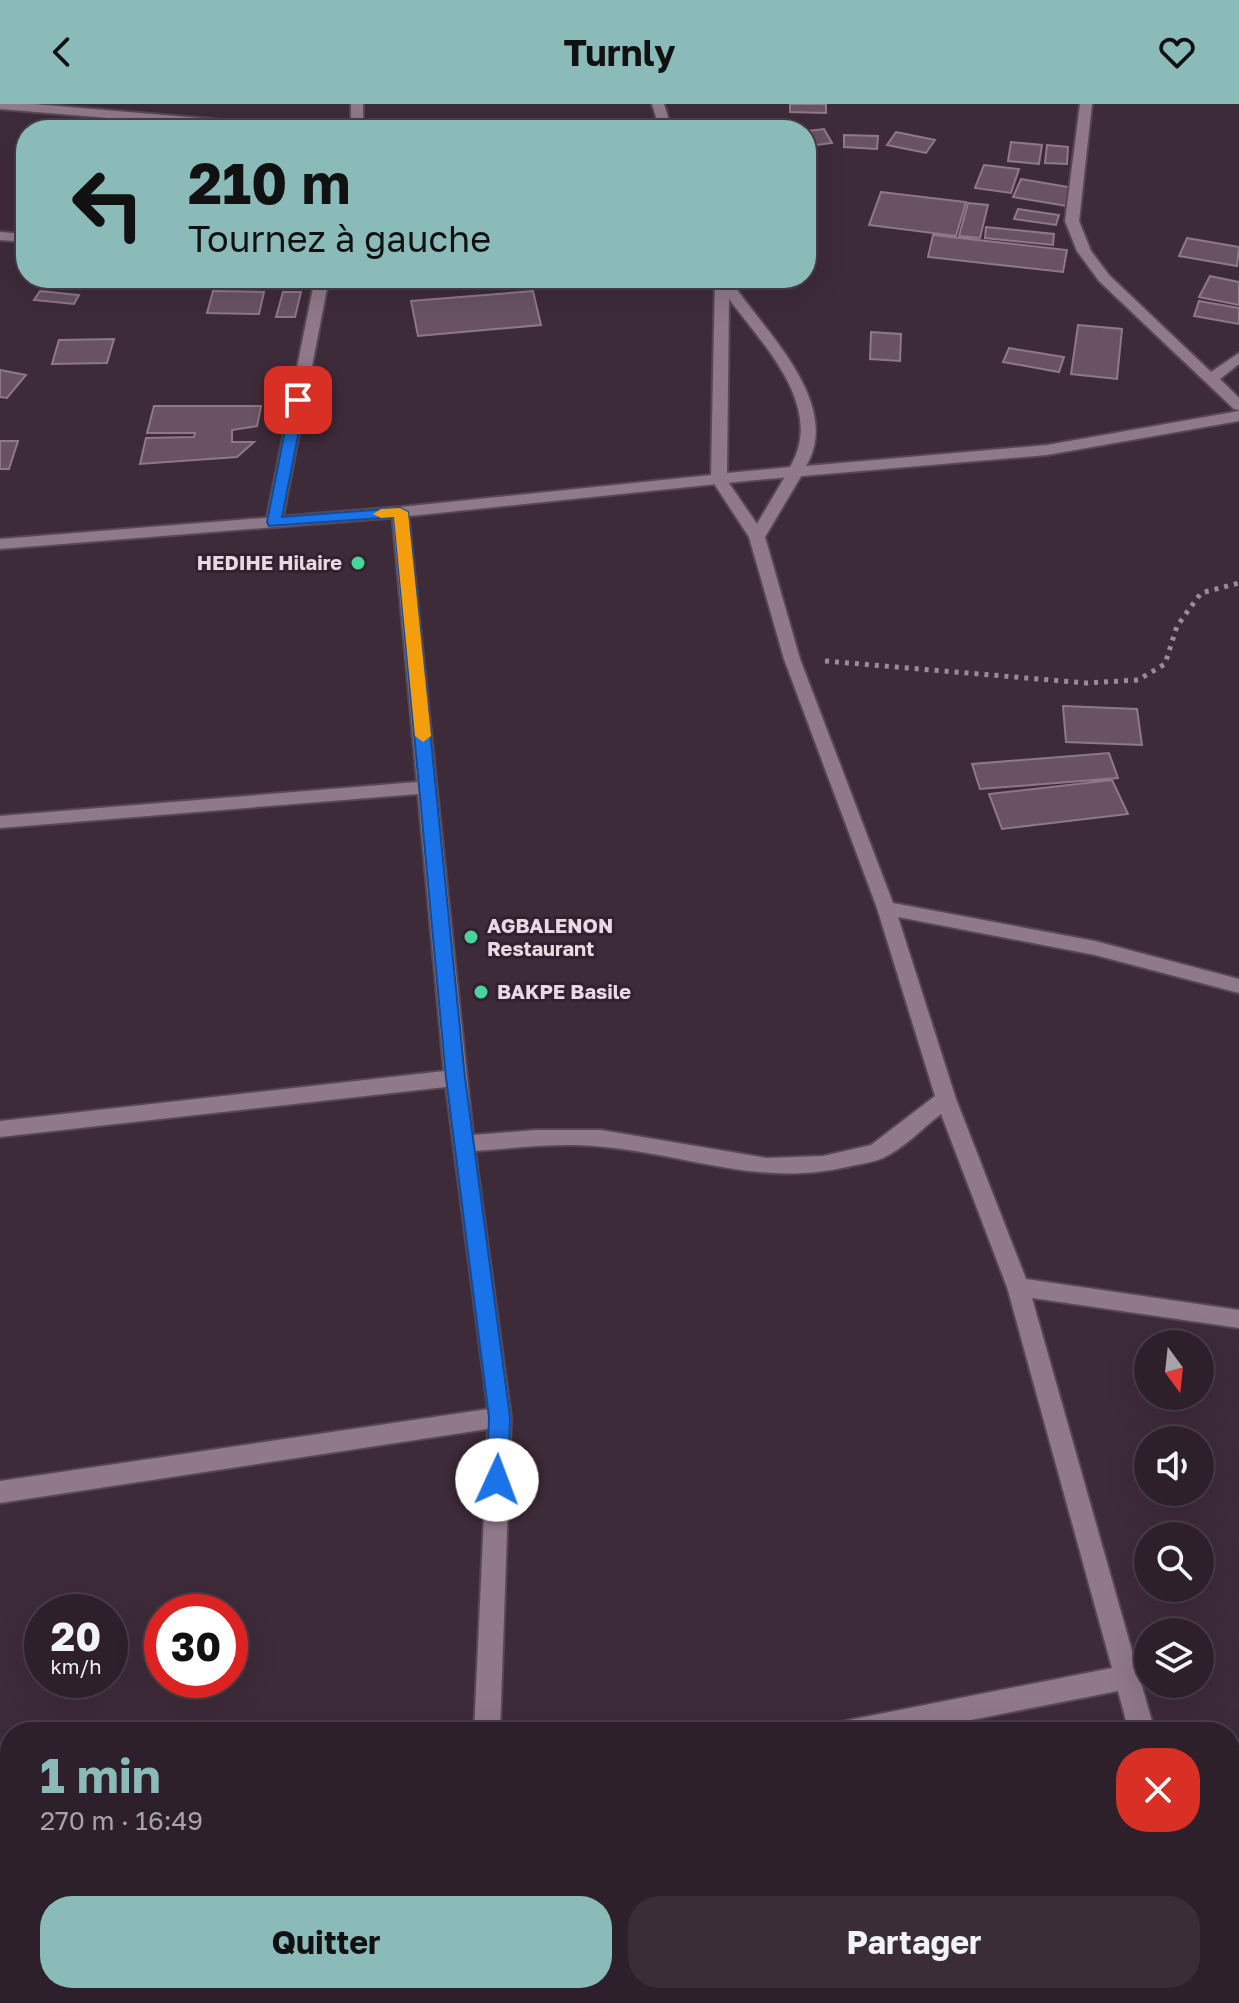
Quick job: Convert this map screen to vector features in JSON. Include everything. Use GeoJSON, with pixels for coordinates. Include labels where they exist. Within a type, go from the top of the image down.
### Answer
{"type":"FeatureCollection","features":[{"type":"Feature","properties":{"kind":"street"},"geometry":{"type":"LineString","coordinates":[[1086,104],[1072,221],[1084,251],[1104,278],[1239,406]]}},
{"type":"Feature","properties":{"kind":"street"},"geometry":{"type":"LineString","coordinates":[[0,105],[138,111],[213,120]]}},
{"type":"Feature","properties":{"kind":"street"},"geometry":{"type":"LineString","coordinates":[[274,522],[320,288]]}},
{"type":"Feature","properties":{"kind":"street"},"geometry":{"type":"LineString","coordinates":[[722,288],[718,326],[719,479],[757,537],[792,659],[886,908],[946,1099],[1018,1287],[1139,1722]]}},
{"type":"Feature","properties":{"kind":"street"},"geometry":{"type":"LineString","coordinates":[[729,288],[786,365],[806,413],[809,433],[806,451],[757,537]]}},
{"type":"Feature","properties":{"kind":"street"},"geometry":{"type":"LineString","coordinates":[[1211,379],[1239,357]]}},
{"type":"Feature","properties":{"kind":"street"},"geometry":{"type":"LineString","coordinates":[[0,544],[400,512],[719,479],[1047,450],[1239,416]]}},
{"type":"Feature","properties":{"kind":"street"},"geometry":{"type":"LineString","coordinates":[[400,512],[455,1078],[500,1417],[487,1722]]}},
{"type":"Feature","properties":{"kind":"street"},"geometry":{"type":"LineString","coordinates":[[0,822],[428,787]]}},
{"type":"Feature","properties":{"kind":"street"},"geometry":{"type":"LineString","coordinates":[[886,908],[1095,948],[1239,986]]}},
{"type":"Feature","properties":{"kind":"street"},"geometry":{"type":"LineString","coordinates":[[0,1129],[455,1078]]}},
{"type":"Feature","properties":{"kind":"street"},"geometry":{"type":"LineString","coordinates":[[465,1144],[535,1138],[601,1138],[656,1145],[711,1159],[767,1166],[823,1164],[877,1152],[946,1099]]}},
{"type":"Feature","properties":{"kind":"street"},"geometry":{"type":"LineString","coordinates":[[1018,1287],[1239,1319]]}},
{"type":"Feature","properties":{"kind":"street"},"geometry":{"type":"LineString","coordinates":[[0,1492],[500,1417]]}},
{"type":"Feature","properties":{"kind":"street"},"geometry":{"type":"LineString","coordinates":[[900,1722],[1127,1677]]}},
{"type":"Feature","properties":{"kind":"path"},"geometry":{"type":"LineString","coordinates":[[792,659],[1086,683],[1138,680],[1165,664],[1177,626],[1201,593],[1239,583]]}},
{"type":"Feature","properties":{"kind":"building"},"geometry":{"type":"Polygon","coordinates":[[[790,104],[826,104],[826,113],[790,112],[790,104]]]}},
{"type":"Feature","properties":{"kind":"building"},"geometry":{"type":"Polygon","coordinates":[[[824,129],[832,143],[816,145],[816,130],[824,129]]]}},
{"type":"Feature","properties":{"kind":"building"},"geometry":{"type":"Polygon","coordinates":[[[896,132],[935,140],[926,153],[887,145],[896,132]]]}},
{"type":"Feature","properties":{"kind":"building"},"geometry":{"type":"Polygon","coordinates":[[[844,135],[878,136],[877,149],[844,147],[844,135]]]}},
{"type":"Feature","properties":{"kind":"building"},"geometry":{"type":"Polygon","coordinates":[[[1011,142],[1042,145],[1039,164],[1008,161],[1011,142]]]}},
{"type":"Feature","properties":{"kind":"building"},"geometry":{"type":"Polygon","coordinates":[[[1047,145],[1068,147],[1067,164],[1045,163],[1047,145]]]}},
{"type":"Feature","properties":{"kind":"building"},"geometry":{"type":"Polygon","coordinates":[[[984,165],[1019,169],[1011,193],[975,188],[984,165]]]}},
{"type":"Feature","properties":{"kind":"building"},"geometry":{"type":"Polygon","coordinates":[[[1021,179],[1074,188],[1066,206],[1013,197],[1021,179]]]}},
{"type":"Feature","properties":{"kind":"building"},"geometry":{"type":"Polygon","coordinates":[[[881,192],[966,202],[956,236],[869,225],[881,192]]]}},
{"type":"Feature","properties":{"kind":"building"},"geometry":{"type":"Polygon","coordinates":[[[968,203],[988,205],[980,238],[959,236],[968,203]]]}},
{"type":"Feature","properties":{"kind":"building"},"geometry":{"type":"Polygon","coordinates":[[[1018,209],[1059,215],[1056,225],[1014,219],[1018,209]]]}},
{"type":"Feature","properties":{"kind":"building"},"geometry":{"type":"Polygon","coordinates":[[[986,227],[1054,234],[1053,245],[985,238],[986,227]]]}},
{"type":"Feature","properties":{"kind":"building"},"geometry":{"type":"Polygon","coordinates":[[[933,235],[1067,250],[1063,272],[928,257],[933,235]]]}},
{"type":"Feature","properties":{"kind":"building"},"geometry":{"type":"Polygon","coordinates":[[[1187,238],[1239,247],[1237,266],[1179,256],[1187,238]]]}},
{"type":"Feature","properties":{"kind":"building"},"geometry":{"type":"Polygon","coordinates":[[[1210,276],[1239,282],[1239,305],[1199,297],[1210,276]]]}},
{"type":"Feature","properties":{"kind":"building"},"geometry":{"type":"Polygon","coordinates":[[[40,291],[79,295],[74,304],[34,300],[40,291]]]}},
{"type":"Feature","properties":{"kind":"building"},"geometry":{"type":"Polygon","coordinates":[[[213,291],[264,292],[259,314],[207,313],[213,291]]]}},
{"type":"Feature","properties":{"kind":"building"},"geometry":{"type":"Polygon","coordinates":[[[533,291],[541,325],[418,336],[411,301],[533,291]]]}},
{"type":"Feature","properties":{"kind":"building"},"geometry":{"type":"Polygon","coordinates":[[[283,292],[301,292],[295,317],[276,317],[283,292]]]}},
{"type":"Feature","properties":{"kind":"building"},"geometry":{"type":"Polygon","coordinates":[[[1199,301],[1239,308],[1239,324],[1194,316],[1199,301]]]}},
{"type":"Feature","properties":{"kind":"building"},"geometry":{"type":"Polygon","coordinates":[[[1078,325],[1122,329],[1117,379],[1071,374],[1078,325]]]}},
{"type":"Feature","properties":{"kind":"building"},"geometry":{"type":"Polygon","coordinates":[[[871,332],[901,334],[900,361],[870,359],[871,332]]]}},
{"type":"Feature","properties":{"kind":"building"},"geometry":{"type":"Polygon","coordinates":[[[114,339],[107,363],[52,364],[59,340],[114,339]]]}},
{"type":"Feature","properties":{"kind":"building"},"geometry":{"type":"Polygon","coordinates":[[[1009,348],[1064,357],[1059,372],[1003,362],[1009,348]]]}},
{"type":"Feature","properties":{"kind":"building"},"geometry":{"type":"Polygon","coordinates":[[[0,370],[26,375],[7,398],[0,397],[0,370]]]}},
{"type":"Feature","properties":{"kind":"building"},"geometry":{"type":"Polygon","coordinates":[[[154,406],[261,406],[257,426],[232,430],[232,442],[254,442],[237,457],[140,464],[146,438],[194,437],[195,433],[147,433],[154,406]]]}},
{"type":"Feature","properties":{"kind":"building"},"geometry":{"type":"Polygon","coordinates":[[[0,441],[18,441],[9,469],[0,469],[0,441]]]}},
{"type":"Feature","properties":{"kind":"building"},"geometry":{"type":"Polygon","coordinates":[[[1063,706],[1137,709],[1142,745],[1066,742],[1063,706]]]}},
{"type":"Feature","properties":{"kind":"building"},"geometry":{"type":"Polygon","coordinates":[[[1109,753],[1118,778],[980,789],[972,764],[1109,753]]]}},
{"type":"Feature","properties":{"kind":"building"},"geometry":{"type":"Polygon","coordinates":[[[1112,780],[1128,814],[1002,829],[989,794],[1112,780]]]}},
{"type":"Feature","properties":{"kind":"slow traffic"},"geometry":{"type":"LineString","coordinates":[[381,514],[400,512],[423,736]]}},
{"type":"Feature","properties":{"kind":"place","name":"HEDIHE Hilaire"},"geometry":{"type":"Point","coordinates":[358,563]}},
{"type":"Feature","properties":{"kind":"place","name":"AGBALENON Restaurant"},"geometry":{"type":"Point","coordinates":[471,937]}},
{"type":"Feature","properties":{"kind":"place","name":"BAKPE Basile"},"geometry":{"type":"Point","coordinates":[481,992]}},
{"type":"Feature","properties":{"kind":"route"},"geometry":{"type":"LineString","coordinates":[[298,400],[274,522],[400,512],[455,1078],[500,1417],[497,1480]]}}]}
